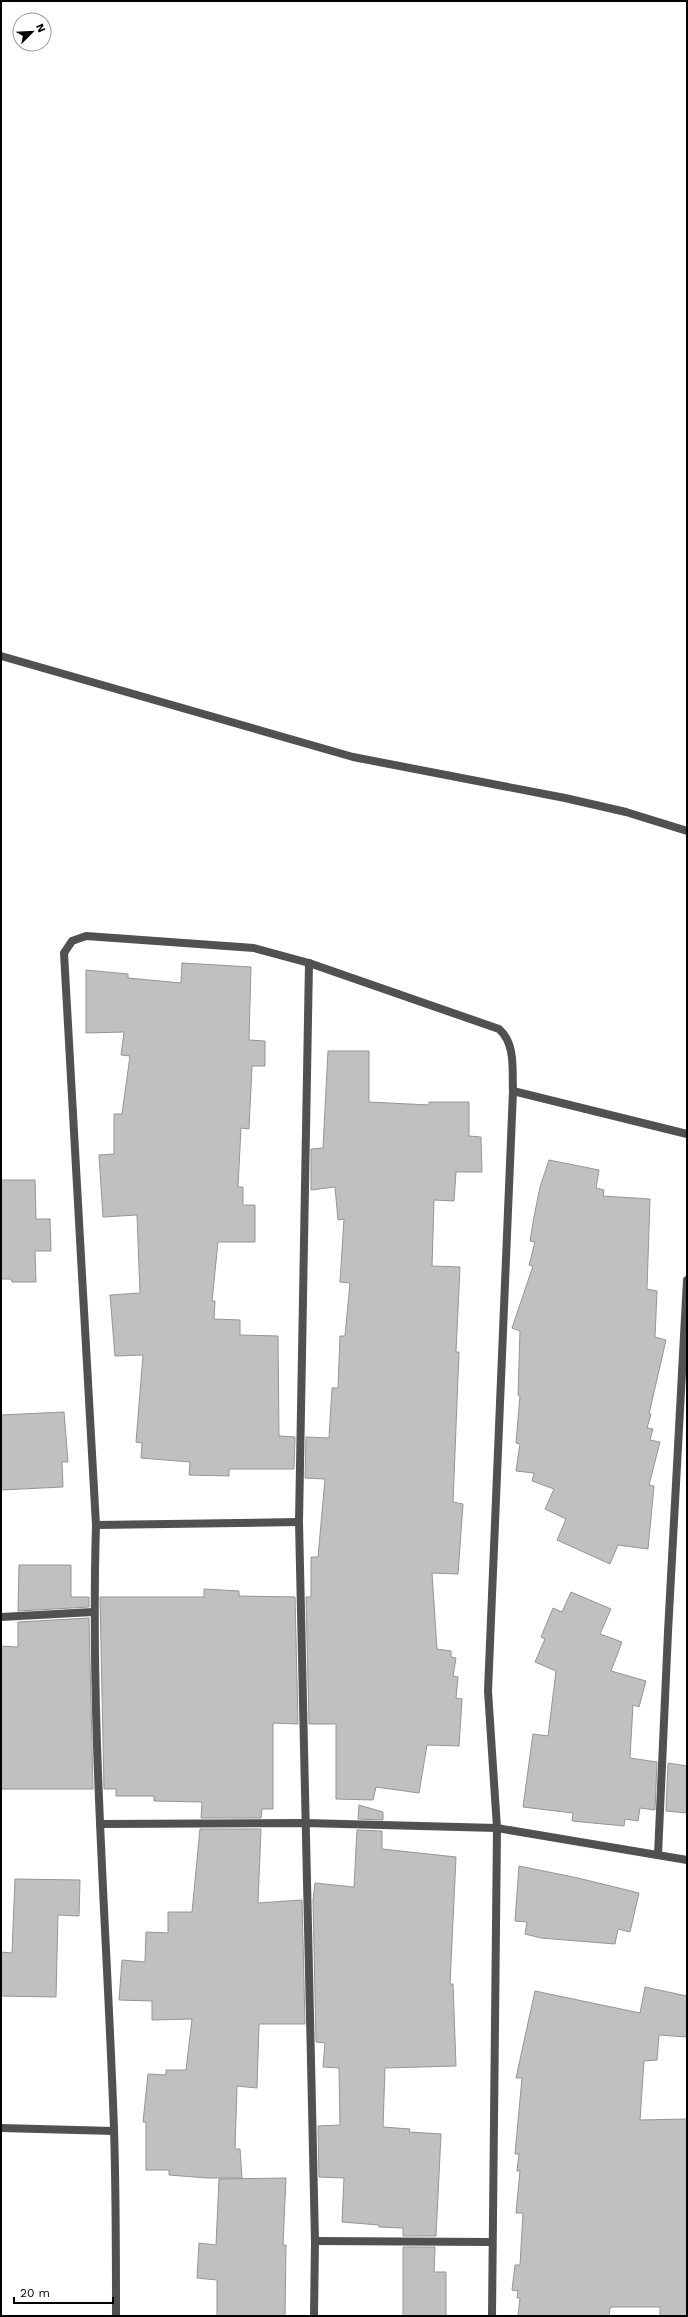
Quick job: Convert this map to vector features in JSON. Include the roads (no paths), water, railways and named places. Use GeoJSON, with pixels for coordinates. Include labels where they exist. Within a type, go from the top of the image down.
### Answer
{"type":"FeatureCollection","features":[{"type":"Feature","properties":{"kind":"street"},"geometry":{"type":"LineString","coordinates":[[1,656],[353,757],[565,798],[626,812],[687,831]]}},
{"type":"Feature","properties":{"kind":"street"},"geometry":{"type":"LineString","coordinates":[[116,2316],[114,2131],[100,1824],[93,1612],[96,1525],[64,953],[72,941],[86,936],[254,948],[309,963],[499,1029],[505,1034],[512,1048],[513,1091],[488,1691],[497,1828],[492,2316]]}},
{"type":"Feature","properties":{"kind":"street"},"geometry":{"type":"LineString","coordinates":[[309,963],[299,1522],[315,2241],[314,2316]]}},
{"type":"Feature","properties":{"kind":"street"},"geometry":{"type":"LineString","coordinates":[[513,1091],[687,1134]]}},
{"type":"Feature","properties":{"kind":"street"},"geometry":{"type":"LineString","coordinates":[[658,1855],[668,1624],[687,1280]]}},
{"type":"Feature","properties":{"kind":"street"},"geometry":{"type":"LineString","coordinates":[[96,1525],[299,1522]]}},
{"type":"Feature","properties":{"kind":"street"},"geometry":{"type":"LineString","coordinates":[[1,1617],[93,1612]]}},
{"type":"Feature","properties":{"kind":"street"},"geometry":{"type":"LineString","coordinates":[[100,1824],[305,1823],[497,1828],[687,1860]]}},
{"type":"Feature","properties":{"kind":"street"},"geometry":{"type":"LineString","coordinates":[[1,2128],[114,2131]]}},
{"type":"Feature","properties":{"kind":"street"},"geometry":{"type":"LineString","coordinates":[[315,2241],[492,2242]]}}]}
